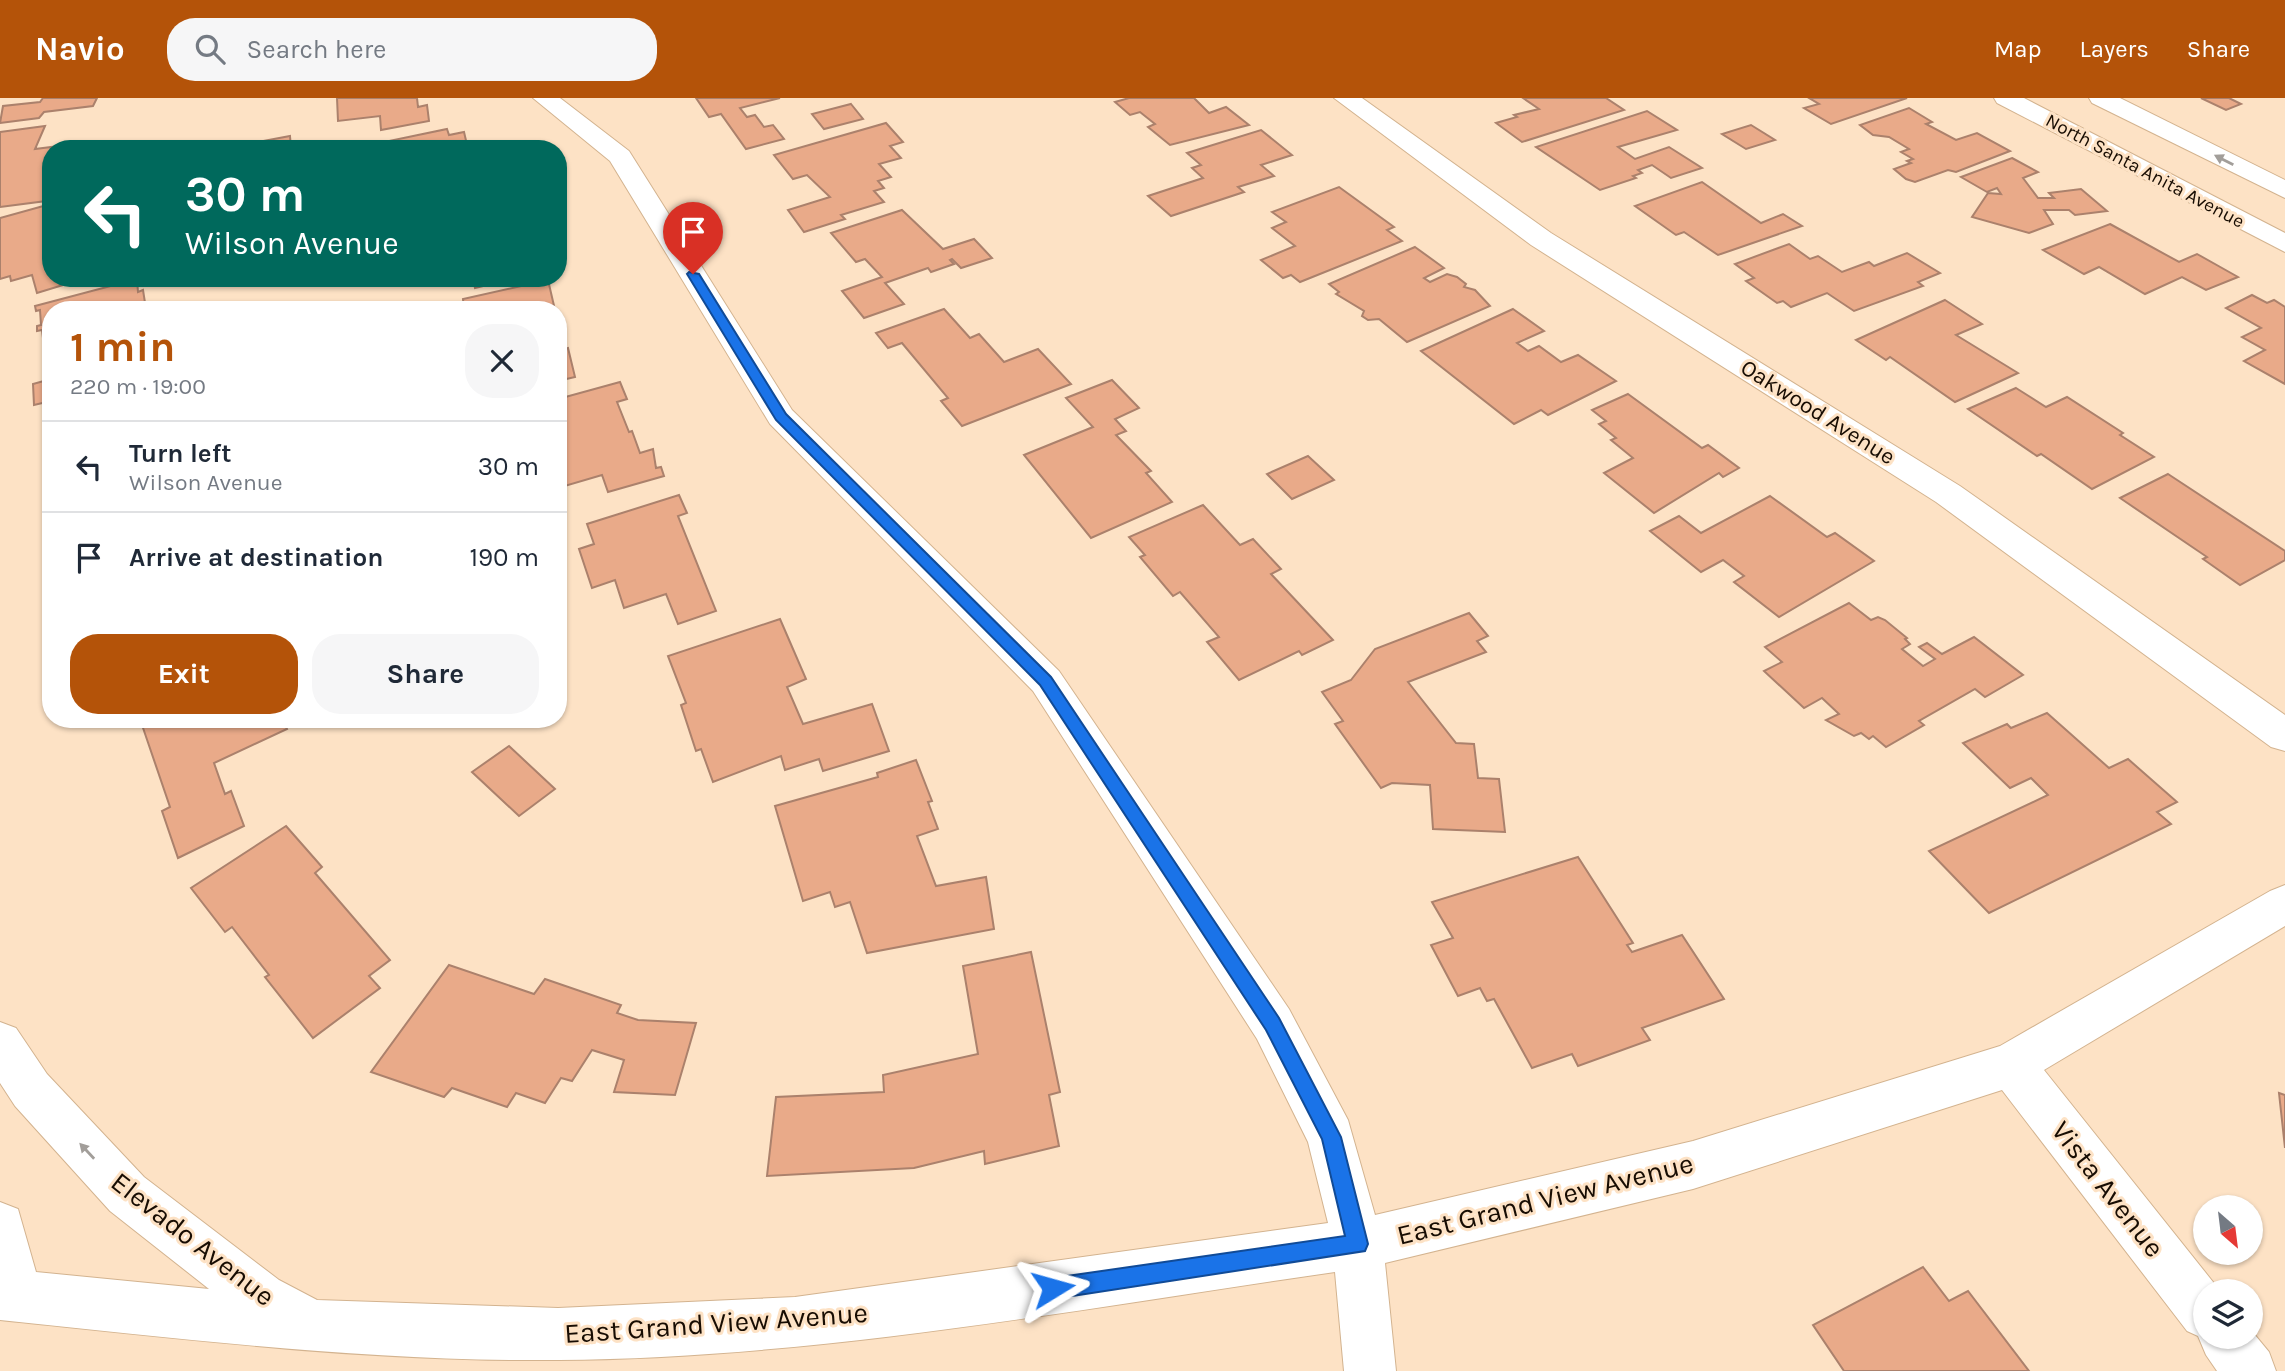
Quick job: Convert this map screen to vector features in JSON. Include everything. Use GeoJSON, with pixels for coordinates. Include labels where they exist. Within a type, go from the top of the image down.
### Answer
{"type":"FeatureCollection","features":[{"type":"Feature","properties":{"kind":"street"},"geometry":{"type":"LineString","coordinates":[[545,98],[620,156],[781,417],[1046,681],[1273,1024],[1331,1137],[1358,1244],[1370,1371]]}},
{"type":"Feature","properties":{"kind":"street","name":"Oakwood Avenue"},"geometry":{"type":"LineString","coordinates":[[1346,98],[1541,239],[1948,494],[2285,736]]}},
{"type":"Feature","properties":{"kind":"street","name":"North Santa Anita Avenue"},"geometry":{"type":"LineString","coordinates":[[2006,98],[2285,244]]}},
{"type":"Feature","properties":{"kind":"street","name":"North Santa Anita Avenue"},"geometry":{"type":"LineString","coordinates":[[2101,98],[2285,190]]}},
{"type":"Feature","properties":{"kind":"street","name":"East Grand View Avenue"},"geometry":{"type":"LineString","coordinates":[[8,1295],[315,1326],[558,1334],[794,1323],[1358,1244],[1693,1164],[2011,1065],[2285,904]]}},
{"type":"Feature","properties":{"kind":"street","name":"Elevado Avenue"},"geometry":{"type":"LineString","coordinates":[[0,1043],[31,1090],[127,1194],[261,1298],[315,1326]]}},
{"type":"Feature","properties":{"kind":"street","name":"Vista Avenue"},"geometry":{"type":"LineString","coordinates":[[2011,1065],[2193,1298]]}},
{"type":"Feature","properties":{"kind":"street"},"geometry":{"type":"LineString","coordinates":[[0,1227],[8,1295]]}},
{"type":"Feature","properties":{"kind":"street"},"geometry":{"type":"LineString","coordinates":[[2233,1349],[2250,1371]]}},
{"type":"Feature","properties":{"kind":"building"},"geometry":{"type":"Polygon","coordinates":[[[43,98],[97,98],[93,106],[44,112],[39,118],[0,123],[3,106],[40,102],[43,98]]]}},
{"type":"Feature","properties":{"kind":"building"},"geometry":{"type":"Polygon","coordinates":[[[337,98],[417,98],[418,107],[427,105],[429,121],[381,130],[380,116],[338,121],[337,98]]]}},
{"type":"Feature","properties":{"kind":"building"},"geometry":{"type":"Polygon","coordinates":[[[696,98],[780,98],[740,108],[747,117],[755,115],[764,127],[773,125],[784,139],[746,149],[721,114],[709,117],[696,98]]]}},
{"type":"Feature","properties":{"kind":"building"},"geometry":{"type":"Polygon","coordinates":[[[1129,98],[1194,98],[1209,113],[1226,107],[1249,125],[1170,145],[1148,127],[1155,124],[1140,112],[1130,115],[1115,102],[1129,98]]]}},
{"type":"Feature","properties":{"kind":"building"},"geometry":{"type":"Polygon","coordinates":[[[1523,98],[1606,98],[1624,110],[1522,142],[1496,123],[1539,109],[1523,98]]]}},
{"type":"Feature","properties":{"kind":"building"},"geometry":{"type":"Polygon","coordinates":[[[1809,98],[1907,98],[1831,124],[1804,108],[1819,104],[1809,98]]]}},
{"type":"Feature","properties":{"kind":"building"},"geometry":{"type":"Polygon","coordinates":[[[2201,98],[2229,98],[2241,104],[2226,110],[2201,98]]]}},
{"type":"Feature","properties":{"kind":"building"},"geometry":{"type":"Polygon","coordinates":[[[851,104],[863,119],[824,129],[812,114],[851,104]]]}},
{"type":"Feature","properties":{"kind":"building"},"geometry":{"type":"Polygon","coordinates":[[[1909,108],[1932,122],[1926,124],[1956,140],[1977,133],[2010,151],[1956,172],[1948,170],[1915,182],[1906,179],[1894,169],[1911,163],[1907,161],[1913,159],[1901,152],[1909,149],[1889,137],[1873,135],[1860,125],[1909,108]]]}},
{"type":"Feature","properties":{"kind":"building"},"geometry":{"type":"Polygon","coordinates":[[[1647,111],[1677,130],[1618,147],[1635,159],[1669,147],[1702,168],[1671,178],[1652,165],[1638,170],[1642,173],[1633,176],[1636,178],[1600,190],[1536,147],[1647,111]]]}},
{"type":"Feature","properties":{"kind":"building"},"geometry":{"type":"Polygon","coordinates":[[[886,123],[903,142],[890,146],[901,158],[879,164],[891,177],[878,181],[884,188],[874,191],[884,202],[841,215],[845,219],[804,232],[788,210],[830,197],[807,175],[793,179],[774,155],[886,123]]]}},
{"type":"Feature","properties":{"kind":"building"},"geometry":{"type":"Polygon","coordinates":[[[1751,125],[1775,140],[1746,149],[1722,134],[1751,125]]]}},
{"type":"Feature","properties":{"kind":"building"},"geometry":{"type":"Polygon","coordinates":[[[45,126],[35,149],[42,148],[42,202],[0,207],[0,132],[45,126]]]}},
{"type":"Feature","properties":{"kind":"building"},"geometry":{"type":"Polygon","coordinates":[[[447,129],[449,135],[464,132],[466,140],[394,140],[447,129]]]}},
{"type":"Feature","properties":{"kind":"building"},"geometry":{"type":"Polygon","coordinates":[[[1261,130],[1292,155],[1261,165],[1274,176],[1238,187],[1244,192],[1171,216],[1148,196],[1203,178],[1192,168],[1201,165],[1187,153],[1261,130]]]}},
{"type":"Feature","properties":{"kind":"building"},"geometry":{"type":"Polygon","coordinates":[[[290,136],[290,140],[268,140],[290,136]]]}},
{"type":"Feature","properties":{"kind":"building"},"geometry":{"type":"Polygon","coordinates":[[[2012,158],[2038,172],[2023,178],[2038,198],[2054,198],[2049,193],[2081,189],[2107,211],[2075,215],[2069,210],[2044,210],[2053,224],[2029,233],[1972,217],[1988,193],[2001,194],[1997,188],[1987,192],[1961,177],[2012,158]]]}},
{"type":"Feature","properties":{"kind":"building"},"geometry":{"type":"Polygon","coordinates":[[[1702,182],[1761,223],[1783,214],[1802,226],[1718,255],[1684,232],[1676,235],[1635,206],[1702,182]]]}},
{"type":"Feature","properties":{"kind":"building"},"geometry":{"type":"Polygon","coordinates":[[[1339,187],[1394,227],[1387,230],[1402,241],[1300,282],[1291,275],[1283,278],[1261,260],[1295,246],[1272,228],[1286,222],[1272,212],[1339,187]]]}},
{"type":"Feature","properties":{"kind":"building"},"geometry":{"type":"Polygon","coordinates":[[[42,206],[42,287],[57,287],[37,293],[32,275],[11,281],[10,276],[0,279],[0,218],[42,206]]]}},
{"type":"Feature","properties":{"kind":"building"},"geometry":{"type":"Polygon","coordinates":[[[902,210],[943,249],[974,239],[992,258],[961,268],[952,259],[950,260],[954,264],[931,272],[928,268],[885,283],[904,304],[864,318],[842,291],[882,277],[865,259],[856,262],[831,233],[902,210]]]}},
{"type":"Feature","properties":{"kind":"building"},"geometry":{"type":"Polygon","coordinates":[[[2110,224],[2179,262],[2197,254],[2238,277],[2206,290],[2182,277],[2145,294],[2099,267],[2084,274],[2043,250],[2110,224]]]}},
{"type":"Feature","properties":{"kind":"building"},"geometry":{"type":"Polygon","coordinates":[[[1789,244],[1810,259],[1818,256],[1842,272],[1869,262],[1874,266],[1907,253],[1940,273],[1918,282],[1923,286],[1854,311],[1827,293],[1791,307],[1783,301],[1777,303],[1746,281],[1754,278],[1735,264],[1789,244]]]}},
{"type":"Feature","properties":{"kind":"building"},"geometry":{"type":"Polygon","coordinates":[[[1415,247],[1444,268],[1424,278],[1430,282],[1447,274],[1457,277],[1466,284],[1464,287],[1475,290],[1490,306],[1407,342],[1379,319],[1368,320],[1362,316],[1364,311],[1336,294],[1339,292],[1329,284],[1415,247]]]}},
{"type":"Feature","properties":{"kind":"building"},"geometry":{"type":"Polygon","coordinates":[[[107,287],[138,287],[138,292],[143,290],[145,301],[54,301],[107,287]]]}},
{"type":"Feature","properties":{"kind":"building"},"geometry":{"type":"Polygon","coordinates":[[[517,287],[550,287],[553,301],[463,301],[517,287]]]}},
{"type":"Feature","properties":{"kind":"building"},"geometry":{"type":"Polygon","coordinates":[[[2252,295],[2267,303],[2274,300],[2285,307],[2285,384],[2244,361],[2265,350],[2242,337],[2261,328],[2226,308],[2252,295]]]}},
{"type":"Feature","properties":{"kind":"building"},"geometry":{"type":"Polygon","coordinates":[[[1945,300],[1982,324],[1956,335],[2018,373],[1955,402],[1890,357],[1886,360],[1856,340],[1945,300]]]}},
{"type":"Feature","properties":{"kind":"building"},"geometry":{"type":"Polygon","coordinates":[[[42,304],[42,330],[37,331],[37,326],[41,325],[40,310],[36,311],[35,306],[42,304]]]}},
{"type":"Feature","properties":{"kind":"building"},"geometry":{"type":"Polygon","coordinates":[[[944,309],[970,338],[979,334],[1004,362],[1038,349],[1071,384],[962,426],[941,401],[948,398],[902,343],[888,348],[876,333],[944,309]]]}},
{"type":"Feature","properties":{"kind":"building"},"geometry":{"type":"Polygon","coordinates":[[[1513,309],[1544,331],[1517,343],[1528,351],[1539,346],[1561,362],[1578,355],[1616,381],[1548,415],[1541,410],[1514,424],[1421,351],[1513,309]]]}},
{"type":"Feature","properties":{"kind":"building"},"geometry":{"type":"Polygon","coordinates":[[[568,348],[575,377],[567,379],[568,348]]]}},
{"type":"Feature","properties":{"kind":"building"},"geometry":{"type":"Polygon","coordinates":[[[1112,380],[1139,408],[1115,419],[1126,431],[1116,435],[1151,471],[1146,473],[1172,502],[1091,538],[1024,455],[1093,427],[1066,398],[1112,380]]]}},
{"type":"Feature","properties":{"kind":"building"},"geometry":{"type":"Polygon","coordinates":[[[42,382],[42,403],[34,405],[33,384],[42,382]]]}},
{"type":"Feature","properties":{"kind":"building"},"geometry":{"type":"Polygon","coordinates":[[[620,382],[627,399],[617,402],[629,432],[632,431],[640,453],[653,449],[656,468],[661,467],[664,476],[608,492],[602,475],[567,485],[567,397],[620,382]]]}},
{"type":"Feature","properties":{"kind":"building"},"geometry":{"type":"Polygon","coordinates":[[[2016,388],[2046,407],[2067,397],[2123,433],[2120,435],[2154,457],[2092,489],[1968,409],[2016,388]]]}},
{"type":"Feature","properties":{"kind":"building"},"geometry":{"type":"Polygon","coordinates":[[[1628,394],[1702,448],[1708,445],[1739,468],[1723,477],[1719,473],[1654,513],[1604,473],[1633,458],[1611,440],[1616,438],[1599,424],[1606,421],[1592,410],[1628,394]]]}},
{"type":"Feature","properties":{"kind":"building"},"geometry":{"type":"Polygon","coordinates":[[[1308,456],[1334,480],[1292,499],[1267,474],[1308,456]]]}},
{"type":"Feature","properties":{"kind":"building"},"geometry":{"type":"Polygon","coordinates":[[[2168,474],[2285,551],[2285,560],[2240,585],[2203,559],[2207,557],[2120,498],[2168,474]]]}},
{"type":"Feature","properties":{"kind":"building"},"geometry":{"type":"Polygon","coordinates":[[[679,495],[687,513],[678,516],[716,611],[678,624],[666,594],[624,608],[615,580],[592,588],[579,549],[594,544],[587,524],[679,495]]]}},
{"type":"Feature","properties":{"kind":"building"},"geometry":{"type":"Polygon","coordinates":[[[1770,496],[1827,537],[1835,533],[1874,561],[1779,617],[1734,582],[1744,576],[1723,560],[1701,572],[1650,531],[1679,516],[1701,533],[1770,496]]]}},
{"type":"Feature","properties":{"kind":"building"},"geometry":{"type":"Polygon","coordinates":[[[1203,505],[1240,545],[1253,539],[1281,569],[1271,574],[1333,640],[1302,655],[1299,651],[1239,680],[1207,642],[1219,637],[1180,592],[1173,596],[1140,557],[1145,555],[1129,537],[1203,505]]]}},
{"type":"Feature","properties":{"kind":"building"},"geometry":{"type":"Polygon","coordinates":[[[1849,603],[1871,620],[1878,617],[1885,620],[1907,638],[1905,639],[1910,644],[1902,649],[1923,666],[1935,659],[1919,647],[1927,643],[1942,654],[1974,637],[2023,675],[1985,697],[1975,689],[1919,721],[1924,725],[1886,747],[1873,736],[1869,739],[1861,733],[1854,736],[1826,720],[1839,714],[1822,698],[1804,708],[1764,671],[1782,662],[1765,647],[1849,603]]]}},
{"type":"Feature","properties":{"kind":"building"},"geometry":{"type":"Polygon","coordinates":[[[1469,613],[1488,636],[1477,641],[1486,652],[1408,682],[1456,743],[1474,744],[1478,778],[1499,779],[1505,832],[1433,829],[1430,785],[1392,783],[1381,788],[1335,724],[1343,721],[1322,692],[1351,680],[1375,649],[1469,613]]]}},
{"type":"Feature","properties":{"kind":"building"},"geometry":{"type":"Polygon","coordinates":[[[780,619],[806,679],[787,687],[803,724],[872,704],[889,751],[823,771],[819,759],[785,770],[781,756],[713,782],[701,749],[696,751],[681,705],[686,703],[668,656],[780,619]]]}},
{"type":"Feature","properties":{"kind":"building"},"geometry":{"type":"Polygon","coordinates":[[[2047,713],[2109,768],[2128,759],[2177,802],[2157,812],[2171,824],[1989,913],[1929,851],[2048,795],[2031,778],[2010,788],[1963,743],[2007,724],[2011,728],[2047,713]]]}},
{"type":"Feature","properties":{"kind":"building"},"geometry":{"type":"Polygon","coordinates":[[[143,728],[286,728],[214,763],[225,794],[231,791],[244,826],[178,858],[162,811],[170,807],[143,728]]]}},
{"type":"Feature","properties":{"kind":"building"},"geometry":{"type":"Polygon","coordinates":[[[509,746],[555,789],[519,816],[472,772],[509,746]]]}},
{"type":"Feature","properties":{"kind":"building"},"geometry":{"type":"Polygon","coordinates":[[[916,760],[932,801],[928,802],[938,829],[917,836],[936,886],[986,877],[994,929],[867,953],[850,902],[835,907],[830,892],[803,901],[775,806],[878,777],[877,773],[916,760]]]}},
{"type":"Feature","properties":{"kind":"building"},"geometry":{"type":"Polygon","coordinates":[[[286,826],[322,867],[315,873],[390,960],[369,976],[380,988],[313,1038],[265,977],[269,975],[232,927],[225,932],[191,888],[286,826]]]}},
{"type":"Feature","properties":{"kind":"building"},"geometry":{"type":"Polygon","coordinates":[[[1578,857],[1633,943],[1627,945],[1632,952],[1682,935],[1724,999],[1642,1028],[1650,1040],[1578,1066],[1572,1054],[1532,1068],[1494,999],[1487,1001],[1480,988],[1458,996],[1431,945],[1453,938],[1432,902],[1578,857]]]}},
{"type":"Feature","properties":{"kind":"building"},"geometry":{"type":"Polygon","coordinates":[[[1031,952],[1060,1092],[1049,1095],[1059,1146],[985,1164],[984,1151],[914,1168],[767,1176],[776,1097],[884,1092],[883,1075],[978,1054],[963,966],[1031,952]]]}},
{"type":"Feature","properties":{"kind":"building"},"geometry":{"type":"Polygon","coordinates":[[[449,965],[534,994],[545,979],[621,1005],[617,1013],[638,1020],[696,1023],[675,1095],[614,1092],[624,1060],[592,1050],[572,1081],[561,1078],[545,1103],[516,1093],[507,1107],[452,1088],[444,1097],[371,1072],[449,965]]]}},
{"type":"Feature","properties":{"kind":"building"},"geometry":{"type":"Polygon","coordinates":[[[2279,1093],[2285,1095],[2285,1148],[2279,1093]]]}},
{"type":"Feature","properties":{"kind":"building"},"geometry":{"type":"Polygon","coordinates":[[[1923,1267],[1949,1301],[1968,1291],[2029,1371],[1844,1371],[1813,1325],[1923,1267]]]}},
{"type":"Feature","properties":{"kind":"route"},"geometry":{"type":"LineString","coordinates":[[693,274],[781,417],[1046,681],[1273,1024],[1331,1137],[1358,1244],[1053,1288]]}}]}
